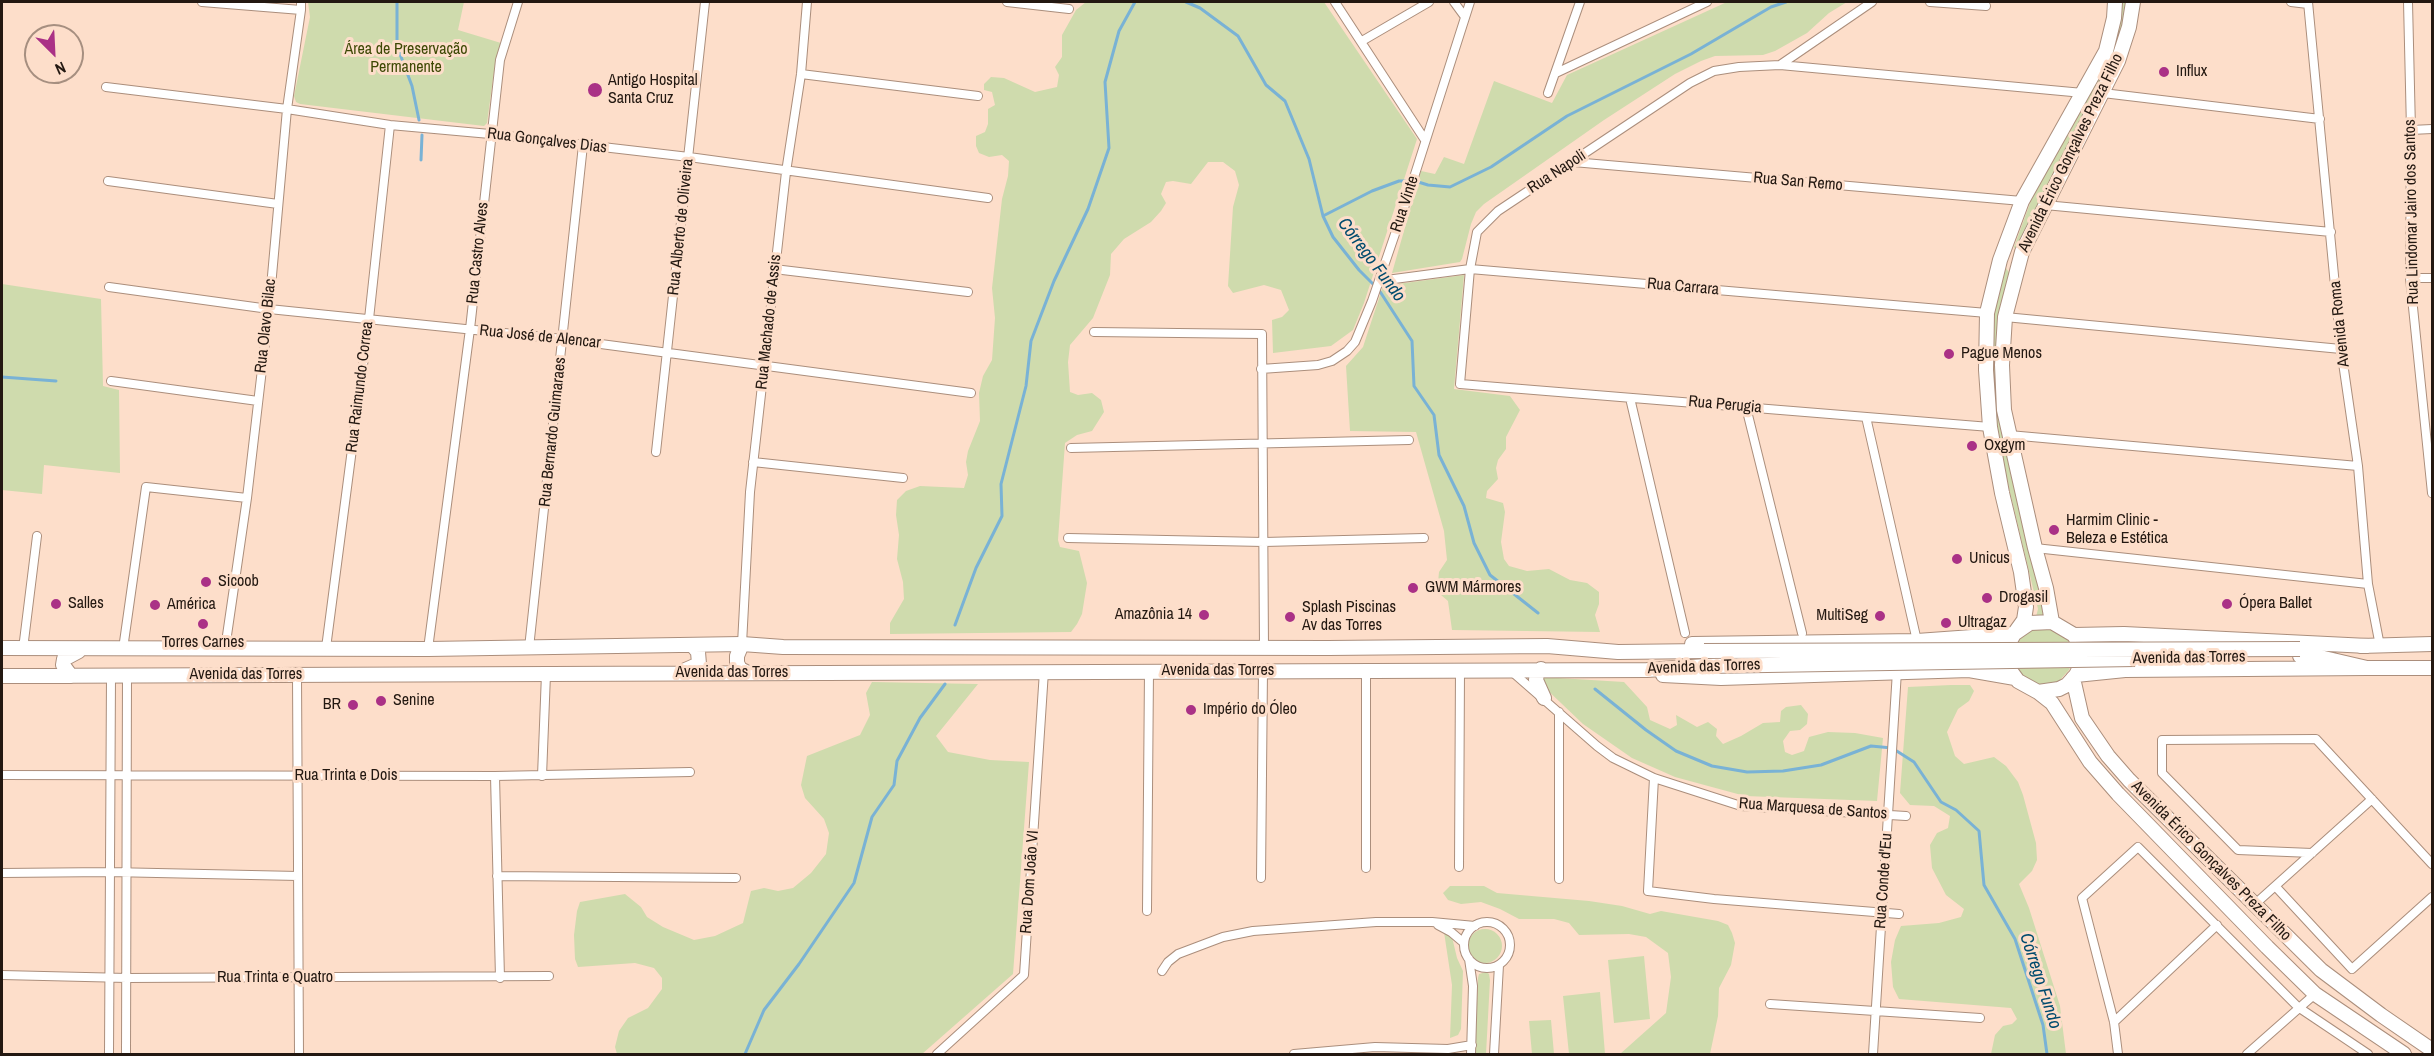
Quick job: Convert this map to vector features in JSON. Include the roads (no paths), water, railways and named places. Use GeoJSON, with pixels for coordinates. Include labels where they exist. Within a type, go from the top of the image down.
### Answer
{"type":"FeatureCollection","features":[{"type":"Feature","properties":{"kind":"main road","name":"Avenida Érico Gonçalves Preza Filho"},"geometry":{"type":"LineString","coordinates":[[2019,681],[2008,661],[2007,652],[2026,614],[2025,597],[1990,427],[1986,370],[1987,313],[1999,261],[2022,201],[2106,51],[2114,18],[2115,2]]}},
{"type":"Feature","properties":{"kind":"main road","name":"Avenida Érico Gonçalves Preza Filho"},"geometry":{"type":"LineString","coordinates":[[2052,622],[2004,410],[2002,365],[2005,317],[2022,252],[2118,61],[2129,27],[2133,2]]}},
{"type":"Feature","properties":{"kind":"main road"},"geometry":{"type":"LineString","coordinates":[[2007,241],[2014,252],[2022,252]]}},
{"type":"Feature","properties":{"kind":"main road"},"geometry":{"type":"LineString","coordinates":[[1999,261],[2010,262],[2015,275]]}},
{"type":"Feature","properties":{"kind":"main road"},"geometry":{"type":"LineString","coordinates":[[1547,646],[1917,641],[2014,634],[2030,623],[2052,622],[2069,631],[2374,646]]}},
{"type":"Feature","properties":{"kind":"main road","name":"Avenida Érico Gonçalves Preza Filho"},"geometry":{"type":"LineString","coordinates":[[2069,631],[2079,644],[2082,654],[2081,665],[2074,676],[2082,718],[2108,756],[2320,970],[2380,1015],[2433,1050]]}},
{"type":"Feature","properties":{"kind":"main road"},"geometry":{"type":"LineString","coordinates":[[742,644],[737,663],[740,669],[748,673]]}},
{"type":"Feature","properties":{"kind":"main road","name":"Avenida das Torres"},"geometry":{"type":"LineString","coordinates":[[2,648],[84,650],[428,649],[742,644],[783,647],[1547,646],[1618,652],[2300,653],[2367,668],[2433,668]]}},
{"type":"Feature","properties":{"kind":"main road","name":"Avenida das Torres"},"geometry":{"type":"LineString","coordinates":[[2,676],[1647,670],[1706,666],[2300,653],[2374,646],[2433,644]]}},
{"type":"Feature","properties":{"kind":"main road"},"geometry":{"type":"LineString","coordinates":[[663,673],[687,671],[699,664],[700,658],[693,646]]}},
{"type":"Feature","properties":{"kind":"main road"},"geometry":{"type":"LineString","coordinates":[[1298,670],[1327,668],[1337,664],[1338,653],[1328,648]]}},
{"type":"Feature","properties":{"kind":"main road"},"geometry":{"type":"LineString","coordinates":[[71,676],[63,664],[64,658],[84,650]]}},
{"type":"Feature","properties":{"kind":"main road"},"geometry":{"type":"LineString","coordinates":[[1647,670],[1663,675],[1690,678],[1969,670],[2019,681],[2038,692],[2059,689],[2074,676],[2126,670],[2367,668]]}},
{"type":"Feature","properties":{"kind":"main road"},"geometry":{"type":"LineString","coordinates":[[1541,669],[1536,680],[1544,698]]}},
{"type":"Feature","properties":{"kind":"main road","name":"Avenida Érico Gonçalves Preza Filho"},"geometry":{"type":"LineString","coordinates":[[2038,692],[2052,703],[2090,762],[2118,794],[2315,994],[2404,1054]]}},
{"type":"Feature","properties":{"kind":"main road"},"geometry":{"type":"LineString","coordinates":[[2368,1029],[2380,1015]]}},
{"type":"Feature","properties":{"kind":"street"},"geometry":{"type":"LineString","coordinates":[[202,2],[301,6]]}},
{"type":"Feature","properties":{"kind":"street","name":"Rua Castro Alves"},"geometry":{"type":"LineString","coordinates":[[428,649],[470,329],[500,60],[518,2]]}},
{"type":"Feature","properties":{"kind":"street","name":"Rua Alberto de Oliveira"},"geometry":{"type":"LineString","coordinates":[[656,452],[705,2]]}},
{"type":"Feature","properties":{"kind":"street","name":"Rua Machado de Assis"},"geometry":{"type":"LineString","coordinates":[[742,644],[753,462],[786,172],[801,74],[807,2]]}},
{"type":"Feature","properties":{"kind":"street"},"geometry":{"type":"LineString","coordinates":[[1006,2],[1069,9]]}},
{"type":"Feature","properties":{"kind":"street"},"geometry":{"type":"LineString","coordinates":[[1335,2],[1425,140]]}},
{"type":"Feature","properties":{"kind":"street"},"geometry":{"type":"LineString","coordinates":[[1362,41],[1429,2]]}},
{"type":"Feature","properties":{"kind":"street"},"geometry":{"type":"LineString","coordinates":[[1454,2],[1465,17]]}},
{"type":"Feature","properties":{"kind":"street","name":"Rua Vinte"},"geometry":{"type":"LineString","coordinates":[[1261,369],[1318,365],[1332,361],[1347,351],[1355,342],[1372,301],[1408,196],[1470,2]]}},
{"type":"Feature","properties":{"kind":"street"},"geometry":{"type":"LineString","coordinates":[[1548,93],[1580,2]]}},
{"type":"Feature","properties":{"kind":"street"},"geometry":{"type":"LineString","coordinates":[[1556,73],[1704,2]]}},
{"type":"Feature","properties":{"kind":"street"},"geometry":{"type":"LineString","coordinates":[[1780,65],[1872,2]]}},
{"type":"Feature","properties":{"kind":"street"},"geometry":{"type":"LineString","coordinates":[[1930,2],[1986,6]]}},
{"type":"Feature","properties":{"kind":"street"},"geometry":{"type":"LineString","coordinates":[[2291,2],[2308,3]]}},
{"type":"Feature","properties":{"kind":"street","name":"Rua Lindomar Jairo dos Santos"},"geometry":{"type":"LineString","coordinates":[[2408,2],[2411,130],[2410,278],[2429,428],[2433,493]]}},
{"type":"Feature","properties":{"kind":"street","name":"Avenida Roma"},"geometry":{"type":"LineString","coordinates":[[2308,3],[2341,349],[2358,466],[2374,646]]}},
{"type":"Feature","properties":{"kind":"street","name":"Rua Olavo Bilac"},"geometry":{"type":"LineString","coordinates":[[225,649],[247,498],[269,309],[287,109],[301,6]]}},
{"type":"Feature","properties":{"kind":"street","name":"Rua Napoli"},"geometry":{"type":"LineString","coordinates":[[1460,384],[1470,269],[1478,232],[1498,211],[1690,83],[1714,71],[1780,65],[2083,93]]}},
{"type":"Feature","properties":{"kind":"street"},"geometry":{"type":"LineString","coordinates":[[801,74],[978,96]]}},
{"type":"Feature","properties":{"kind":"street","name":"Rua Gonçalves Dias"},"geometry":{"type":"LineString","coordinates":[[106,87],[287,109],[390,125],[490,134],[689,158],[988,198]]}},
{"type":"Feature","properties":{"kind":"street"},"geometry":{"type":"LineString","coordinates":[[2103,93],[2320,119]]}},
{"type":"Feature","properties":{"kind":"street","name":"Rua Raimundo Correa"},"geometry":{"type":"LineString","coordinates":[[326,648],[369,319],[390,125]]}},
{"type":"Feature","properties":{"kind":"street"},"geometry":{"type":"LineString","coordinates":[[2411,130],[2433,129]]}},
{"type":"Feature","properties":{"kind":"street","name":"Rua Bernardo Guimaraes"},"geometry":{"type":"LineString","coordinates":[[529,648],[564,339],[583,145]]}},
{"type":"Feature","properties":{"kind":"street","name":"Rua San Remo"},"geometry":{"type":"LineString","coordinates":[[1573,162],[2022,201]]}},
{"type":"Feature","properties":{"kind":"street"},"geometry":{"type":"LineString","coordinates":[[108,181],[278,204]]}},
{"type":"Feature","properties":{"kind":"street"},"geometry":{"type":"LineString","coordinates":[[2045,205],[2331,232]]}},
{"type":"Feature","properties":{"kind":"street"},"geometry":{"type":"LineString","coordinates":[[774,269],[968,292]]}},
{"type":"Feature","properties":{"kind":"street","name":"Rua Carrara"},"geometry":{"type":"LineString","coordinates":[[1378,282],[1470,269],[1987,313]]}},
{"type":"Feature","properties":{"kind":"street"},"geometry":{"type":"LineString","coordinates":[[2410,278],[2433,278]]}},
{"type":"Feature","properties":{"kind":"street","name":"Rua José de Alencar"},"geometry":{"type":"LineString","coordinates":[[109,287],[269,309],[564,339],[971,393]]}},
{"type":"Feature","properties":{"kind":"street"},"geometry":{"type":"LineString","coordinates":[[2005,317],[2341,349]]}},
{"type":"Feature","properties":{"kind":"street"},"geometry":{"type":"LineString","coordinates":[[1094,332],[1262,334],[1264,648]]}},
{"type":"Feature","properties":{"kind":"street"},"geometry":{"type":"LineString","coordinates":[[111,381],[258,401]]}},
{"type":"Feature","properties":{"kind":"street","name":"Rua Perugia"},"geometry":{"type":"LineString","coordinates":[[1460,384],[1990,427]]}},
{"type":"Feature","properties":{"kind":"street"},"geometry":{"type":"LineString","coordinates":[[1630,398],[1685,633]]}},
{"type":"Feature","properties":{"kind":"street"},"geometry":{"type":"LineString","coordinates":[[1746,407],[1802,633]]}},
{"type":"Feature","properties":{"kind":"street"},"geometry":{"type":"LineString","coordinates":[[1866,417],[1917,641]]}},
{"type":"Feature","properties":{"kind":"street"},"geometry":{"type":"LineString","coordinates":[[2009,435],[2358,466]]}},
{"type":"Feature","properties":{"kind":"street"},"geometry":{"type":"LineString","coordinates":[[1071,448],[1408,440]]}},
{"type":"Feature","properties":{"kind":"street"},"geometry":{"type":"LineString","coordinates":[[753,462],[903,478]]}},
{"type":"Feature","properties":{"kind":"street"},"geometry":{"type":"LineString","coordinates":[[123,649],[146,487],[247,498]]}},
{"type":"Feature","properties":{"kind":"street"},"geometry":{"type":"LineString","coordinates":[[23,649],[37,536]]}},
{"type":"Feature","properties":{"kind":"street"},"geometry":{"type":"LineString","coordinates":[[1068,538],[1264,542],[1424,538]]}},
{"type":"Feature","properties":{"kind":"street"},"geometry":{"type":"LineString","coordinates":[[2035,548],[2368,584]]}},
{"type":"Feature","properties":{"kind":"street"},"geometry":{"type":"LineString","coordinates":[[1459,867],[1460,669]]}},
{"type":"Feature","properties":{"kind":"street"},"geometry":{"type":"LineString","coordinates":[[1261,878],[1263,670]]}},
{"type":"Feature","properties":{"kind":"street"},"geometry":{"type":"LineString","coordinates":[[1366,670],[1366,868]]}},
{"type":"Feature","properties":{"kind":"street","name":"Rua Marquesa de Santos"},"geometry":{"type":"LineString","coordinates":[[1510,670],[1613,758],[1654,778],[1741,806],[1906,816]]}},
{"type":"Feature","properties":{"kind":"street","name":"Rua Dom João VI"},"geometry":{"type":"LineString","coordinates":[[937,1054],[1024,975],[1044,671]]}},
{"type":"Feature","properties":{"kind":"street"},"geometry":{"type":"LineString","coordinates":[[1148,911],[1149,671]]}},
{"type":"Feature","properties":{"kind":"street","name":"Rua Conde d'Eu"},"geometry":{"type":"LineString","coordinates":[[1873,1054],[1897,671]]}},
{"type":"Feature","properties":{"kind":"street"},"geometry":{"type":"LineString","coordinates":[[542,776],[546,674]]}},
{"type":"Feature","properties":{"kind":"street"},"geometry":{"type":"LineString","coordinates":[[126,1054],[127,675]]}},
{"type":"Feature","properties":{"kind":"street"},"geometry":{"type":"LineString","coordinates":[[297,675],[299,1054]]}},
{"type":"Feature","properties":{"kind":"street"},"geometry":{"type":"LineString","coordinates":[[109,1054],[111,676]]}},
{"type":"Feature","properties":{"kind":"street"},"geometry":{"type":"LineString","coordinates":[[1558,712],[1559,879]]}},
{"type":"Feature","properties":{"kind":"street"},"geometry":{"type":"LineString","coordinates":[[2312,853],[2238,850],[2162,773],[2162,740],[2316,739],[2433,864]]}},
{"type":"Feature","properties":{"kind":"street","name":"Rua Trinta e Dois"},"geometry":{"type":"LineString","coordinates":[[2,775],[542,776],[690,772]]}},
{"type":"Feature","properties":{"kind":"street"},"geometry":{"type":"LineString","coordinates":[[495,776],[500,978]]}},
{"type":"Feature","properties":{"kind":"street"},"geometry":{"type":"LineString","coordinates":[[1654,778],[1648,891],[1714,899],[1899,914]]}},
{"type":"Feature","properties":{"kind":"street"},"geometry":{"type":"LineString","coordinates":[[2254,904],[2276,887],[2372,799]]}},
{"type":"Feature","properties":{"kind":"street"},"geometry":{"type":"LineString","coordinates":[[2118,1054],[2114,1022],[2082,898],[2138,847],[2298,1007],[2368,1054]]}},
{"type":"Feature","properties":{"kind":"street"},"geometry":{"type":"LineString","coordinates":[[2,873],[126,872],[298,876]]}},
{"type":"Feature","properties":{"kind":"street"},"geometry":{"type":"LineString","coordinates":[[497,876],[736,878]]}},
{"type":"Feature","properties":{"kind":"street"},"geometry":{"type":"LineString","coordinates":[[2276,887],[2352,969],[2433,897]]}},
{"type":"Feature","properties":{"kind":"street"},"geometry":{"type":"LineString","coordinates":[[1162,971],[1178,954],[1198,945],[1233,935],[1309,926],[1432,922],[1475,926]]}},
{"type":"Feature","properties":{"kind":"street"},"geometry":{"type":"LineString","coordinates":[[1294,1054],[1375,1047],[1471,1050],[1473,986],[1469,959],[1464,943],[1451,932],[1432,922]]}},
{"type":"Feature","properties":{"kind":"street"},"geometry":{"type":"LineString","coordinates":[[1464,943],[1470,930],[1475,926],[1481,923],[1495,923],[1506,931],[1510,944],[1510,951],[1499,965],[1494,1054]]}},
{"type":"Feature","properties":{"kind":"street"},"geometry":{"type":"LineString","coordinates":[[2114,1022],[2217,925]]}},
{"type":"Feature","properties":{"kind":"street"},"geometry":{"type":"LineString","coordinates":[[1469,959],[1483,968],[1499,965]]}},
{"type":"Feature","properties":{"kind":"street","name":"Rua Trinta e Quatro"},"geometry":{"type":"LineString","coordinates":[[2,975],[127,978],[549,976]]}},
{"type":"Feature","properties":{"kind":"street"},"geometry":{"type":"LineString","coordinates":[[2247,1054],[2315,994]]}},
{"type":"Feature","properties":{"kind":"street"},"geometry":{"type":"LineString","coordinates":[[1770,1004],[1980,1018]]}},
{"type":"Feature","properties":{"kind":"street"},"geometry":{"type":"LineString","coordinates":[[1448,1049],[1460,1054]]}},
{"type":"Feature","properties":{"kind":"waterway"},"geometry":{"type":"LineString","coordinates":[[397,2],[397,46],[412,86],[419,120]]}},
{"type":"Feature","properties":{"kind":"waterway"},"geometry":{"type":"LineString","coordinates":[[955,625],[976,568],[1002,516],[1001,484],[1026,386],[1031,341],[1054,281],[1088,209],[1109,148],[1105,82],[1119,31],[1135,2]]}},
{"type":"Feature","properties":{"kind":"waterway","name":"Córrego Fundo"},"geometry":{"type":"LineString","coordinates":[[1186,2],[1200,8],[1238,36],[1266,85],[1285,101],[1309,159],[1323,216],[1333,237],[1359,270],[1379,290],[1412,341],[1414,386],[1434,415],[1439,455],[1464,506],[1474,543],[1490,575],[1538,613]]}},
{"type":"Feature","properties":{"kind":"waterway"},"geometry":{"type":"LineString","coordinates":[[1323,216],[1372,191],[1399,181],[1415,181],[1450,187],[1491,167],[1567,116],[1691,54],[1771,7],[1786,2]]}},
{"type":"Feature","properties":{"kind":"waterway"},"geometry":{"type":"LineString","coordinates":[[421,160],[422,135]]}},
{"type":"Feature","properties":{"kind":"waterway"},"geometry":{"type":"LineString","coordinates":[[2,377],[56,381]]}},
{"type":"Feature","properties":{"kind":"waterway"},"geometry":{"type":"LineString","coordinates":[[745,1054],[764,1010],[799,964],[854,883],[872,817],[894,785],[897,761],[920,718],[945,684]]}},
{"type":"Feature","properties":{"kind":"waterway","name":"Córrego Fundo"},"geometry":{"type":"LineString","coordinates":[[1595,689],[1676,751],[1712,766],[1747,772],[1783,771],[1821,765],[1871,746],[1892,748],[1914,762],[1941,802],[1956,810],[1979,831],[1984,885],[2015,939],[2043,1025],[2047,1054]]}},
{"type":"Feature","properties":{"kind":"place","name":"Influx"},"geometry":{"type":"Point","coordinates":[2164,72]}},
{"type":"Feature","properties":{"kind":"place","name":"Antigo Hospital Santa Cruz"},"geometry":{"type":"Point","coordinates":[595,90]}},
{"type":"Feature","properties":{"kind":"place","name":"Pague Menos"},"geometry":{"type":"Point","coordinates":[1949,354]}},
{"type":"Feature","properties":{"kind":"place","name":"Oxgym"},"geometry":{"type":"Point","coordinates":[1972,446]}},
{"type":"Feature","properties":{"kind":"place","name":"Harmim Clinic - Beleza e Estética"},"geometry":{"type":"Point","coordinates":[2054,530]}},
{"type":"Feature","properties":{"kind":"place","name":"Unicus"},"geometry":{"type":"Point","coordinates":[1957,559]}},
{"type":"Feature","properties":{"kind":"place","name":"Sicoob"},"geometry":{"type":"Point","coordinates":[206,582]}},
{"type":"Feature","properties":{"kind":"place","name":"GWM Mármores"},"geometry":{"type":"Point","coordinates":[1413,588]}},
{"type":"Feature","properties":{"kind":"place","name":"Drogasil"},"geometry":{"type":"Point","coordinates":[1987,598]}},
{"type":"Feature","properties":{"kind":"place","name":"Salles"},"geometry":{"type":"Point","coordinates":[56,604]}},
{"type":"Feature","properties":{"kind":"place","name":"Ópera Ballet"},"geometry":{"type":"Point","coordinates":[2227,604]}},
{"type":"Feature","properties":{"kind":"place","name":"América"},"geometry":{"type":"Point","coordinates":[155,605]}},
{"type":"Feature","properties":{"kind":"place","name":"Amazônia 14"},"geometry":{"type":"Point","coordinates":[1204,615]}},
{"type":"Feature","properties":{"kind":"place","name":"MultiSeg"},"geometry":{"type":"Point","coordinates":[1880,616]}},
{"type":"Feature","properties":{"kind":"place","name":"Splash Piscinas Av das Torres"},"geometry":{"type":"Point","coordinates":[1290,617]}},
{"type":"Feature","properties":{"kind":"place","name":"Ultragaz"},"geometry":{"type":"Point","coordinates":[1946,623]}},
{"type":"Feature","properties":{"kind":"place","name":"Torres Carnes"},"geometry":{"type":"Point","coordinates":[203,624]}},
{"type":"Feature","properties":{"kind":"place","name":"Senine"},"geometry":{"type":"Point","coordinates":[381,701]}},
{"type":"Feature","properties":{"kind":"place","name":"BR"},"geometry":{"type":"Point","coordinates":[353,705]}},
{"type":"Feature","properties":{"kind":"place","name":"Império do Óleo"},"geometry":{"type":"Point","coordinates":[1191,710]}},
{"type":"Feature","properties":{"kind":"park label","name":"Área de Preservação Permanente"},"geometry":{"type":"Point","coordinates":[406,59]}}]}
